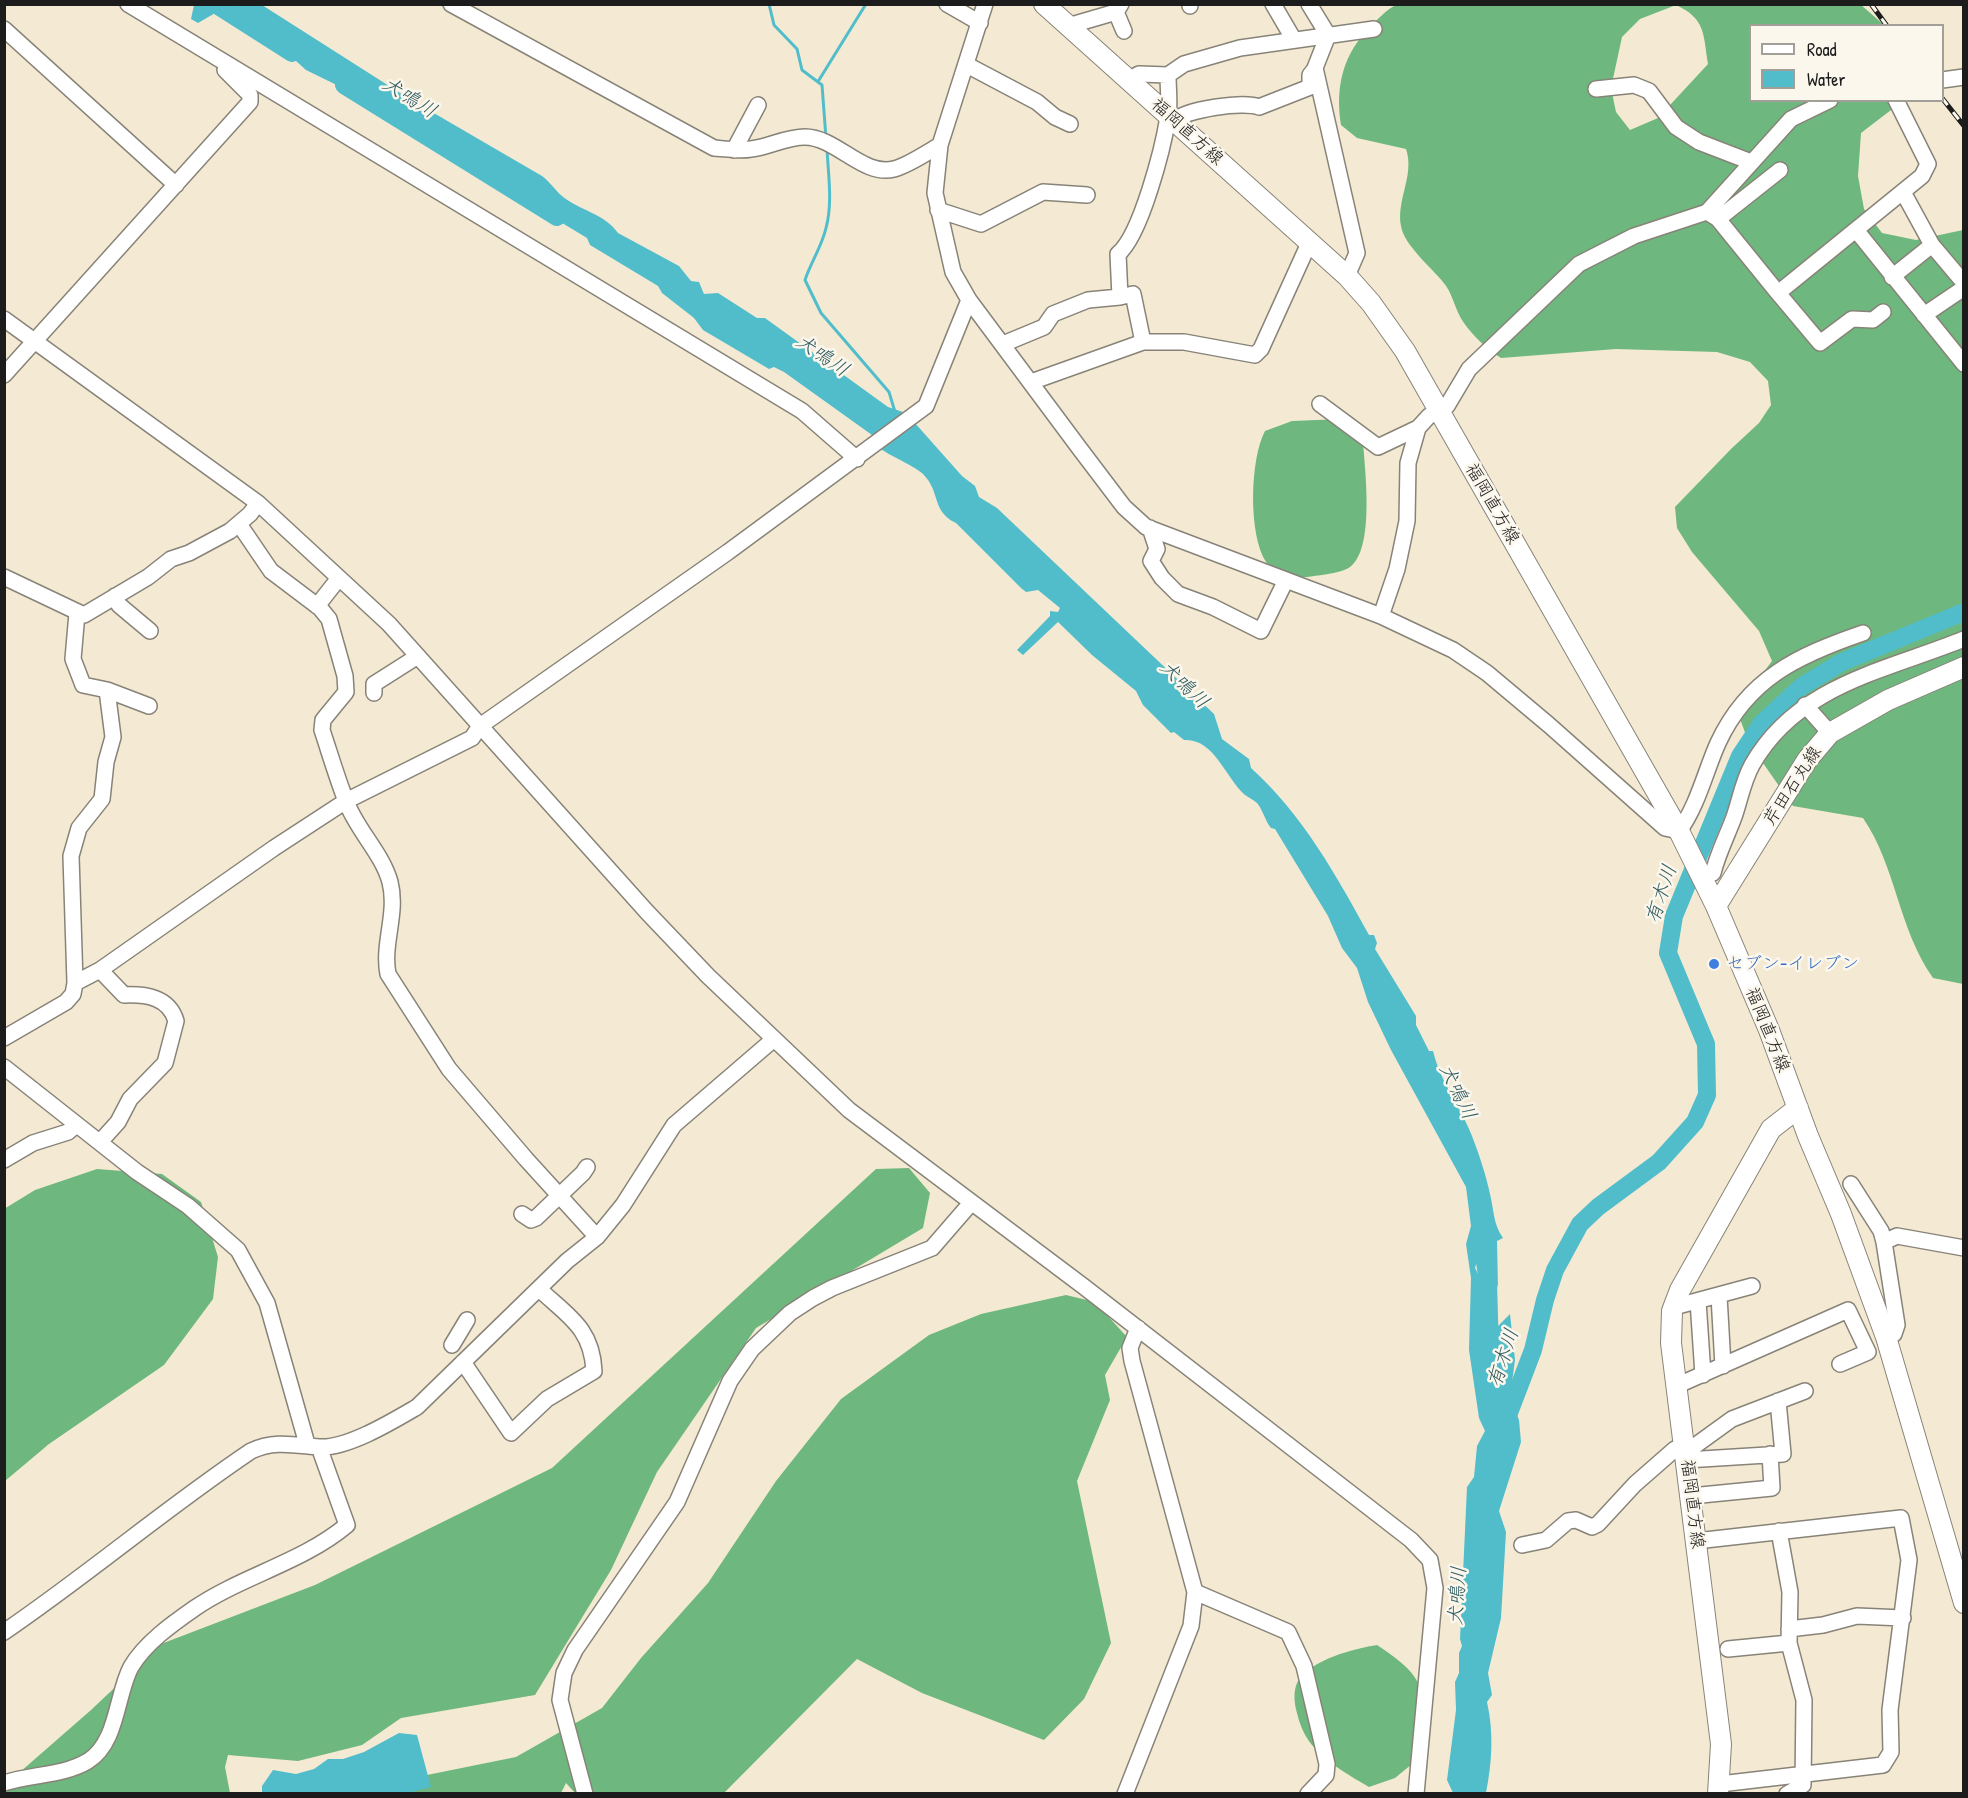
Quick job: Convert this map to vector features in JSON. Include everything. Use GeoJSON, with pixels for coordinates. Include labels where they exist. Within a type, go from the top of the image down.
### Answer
{"type":"FeatureCollection","features":[{"type":"Feature","properties":{"kind":"main road","name":"福岡直方線"},"geometry":{"type":"LineString","coordinates":[[1044,4],[1310,241],[1347,276],[1389,327],[1681,836],[1710,880],[1716,906],[1769,1030],[1886,1337],[1964,1603]]}},
{"type":"Feature","properties":{"kind":"main road","name":"芹田石丸線"},"geometry":{"type":"LineString","coordinates":[[1716,906],[1807,760],[1830,732],[1888,700],[1964,668]]}},
{"type":"Feature","properties":{"kind":"main road","name":"福岡直方線"},"geometry":{"type":"LineString","coordinates":[[1719,1789],[1721,1744],[1671,1342],[1674,1307],[1686,1280],[1771,1129],[1798,1108]]}},
{"type":"Feature","properties":{"kind":"street"},"geometry":{"type":"LineString","coordinates":[[128,4],[802,411],[857,459]]}},
{"type":"Feature","properties":{"kind":"street"},"geometry":{"type":"LineString","coordinates":[[451,4],[714,148],[753,149],[789,138],[808,137],[836,147],[867,165],[894,169],[940,146]]}},
{"type":"Feature","properties":{"kind":"street"},"geometry":{"type":"LineString","coordinates":[[947,4],[980,23]]}},
{"type":"Feature","properties":{"kind":"street"},"geometry":{"type":"LineString","coordinates":[[985,4],[940,146],[935,193],[953,272],[969,300],[1124,507],[1150,528],[1428,636],[1487,674],[1665,828],[1681,836],[1717,744],[1728,723],[1744,702],[1774,672],[1796,658],[1863,633]]}},
{"type":"Feature","properties":{"kind":"street"},"geometry":{"type":"LineString","coordinates":[[1273,4],[1294,40]]}},
{"type":"Feature","properties":{"kind":"street"},"geometry":{"type":"LineString","coordinates":[[1309,4],[1328,35]]}},
{"type":"Feature","properties":{"kind":"street"},"geometry":{"type":"LineString","coordinates":[[1068,26],[1119,8],[1124,31]]}},
{"type":"Feature","properties":{"kind":"street"},"geometry":{"type":"LineString","coordinates":[[1128,80],[1139,74],[1168,75],[1184,64],[1240,48],[1374,29]]}},
{"type":"Feature","properties":{"kind":"street"},"geometry":{"type":"LineString","coordinates":[[4,30],[176,185]]}},
{"type":"Feature","properties":{"kind":"street"},"geometry":{"type":"LineString","coordinates":[[1171,118],[1201,110],[1251,104],[1259,107],[1310,87],[1310,75],[1328,35]]}},
{"type":"Feature","properties":{"kind":"street"},"geometry":{"type":"LineString","coordinates":[[4,375],[250,102],[250,95],[243,86],[198,46]]}},
{"type":"Feature","properties":{"kind":"street"},"geometry":{"type":"LineString","coordinates":[[967,65],[1037,102],[1070,124]]}},
{"type":"Feature","properties":{"kind":"street"},"geometry":{"type":"LineString","coordinates":[[1315,68],[1357,253],[1347,276]]}},
{"type":"Feature","properties":{"kind":"street"},"geometry":{"type":"LineString","coordinates":[[1120,297],[1118,254],[1128,246],[1153,180],[1171,118],[1168,75]]}},
{"type":"Feature","properties":{"kind":"street"},"geometry":{"type":"LineString","coordinates":[[1944,80],[1964,77]]}},
{"type":"Feature","properties":{"kind":"street"},"geometry":{"type":"LineString","coordinates":[[1596,89],[1634,85],[1648,92],[1676,128],[1700,142],[1751,162]]}},
{"type":"Feature","properties":{"kind":"street"},"geometry":{"type":"LineString","coordinates":[[1713,215],[1751,162],[1791,119],[1826,102]]}},
{"type":"Feature","properties":{"kind":"street"},"geometry":{"type":"LineString","coordinates":[[1779,293],[1922,176],[1928,164],[1897,102]]}},
{"type":"Feature","properties":{"kind":"street"},"geometry":{"type":"LineString","coordinates":[[734,150],[758,105]]}},
{"type":"Feature","properties":{"kind":"street"},"geometry":{"type":"LineString","coordinates":[[1320,405],[1378,447],[1418,428],[1429,416],[1439,412],[1456,395],[1469,369],[1579,264],[1634,236],[1713,215],[1780,170]]}},
{"type":"Feature","properties":{"kind":"street"},"geometry":{"type":"LineString","coordinates":[[938,210],[981,224],[1043,192],[1087,195]]}},
{"type":"Feature","properties":{"kind":"street"},"geometry":{"type":"LineString","coordinates":[[1903,192],[1932,245],[1964,283]]}},
{"type":"Feature","properties":{"kind":"street"},"geometry":{"type":"LineString","coordinates":[[1713,215],[1820,343],[1852,319],[1873,320],[1883,312]]}},
{"type":"Feature","properties":{"kind":"street"},"geometry":{"type":"LineString","coordinates":[[1856,230],[1963,363]]}},
{"type":"Feature","properties":{"kind":"street"},"geometry":{"type":"LineString","coordinates":[[1031,382],[1143,342],[1184,342],[1255,355],[1261,349],[1310,241]]}},
{"type":"Feature","properties":{"kind":"street"},"geometry":{"type":"LineString","coordinates":[[1892,277],[1932,245]]}},
{"type":"Feature","properties":{"kind":"street"},"geometry":{"type":"LineString","coordinates":[[1924,315],[1964,288]]}},
{"type":"Feature","properties":{"kind":"street"},"geometry":{"type":"LineString","coordinates":[[1003,344],[1044,327],[1053,314],[1088,300],[1133,294],[1143,342]]}},
{"type":"Feature","properties":{"kind":"street"},"geometry":{"type":"LineString","coordinates":[[75,983],[100,970],[274,848],[346,801],[472,738],[480,726],[857,459],[926,406],[969,300]]}},
{"type":"Feature","properties":{"kind":"street"},"geometry":{"type":"LineString","coordinates":[[4,319],[258,503],[389,624],[647,912],[849,1110],[1138,1328],[1412,1540],[1430,1560],[1434,1598],[1416,1794]]}},
{"type":"Feature","properties":{"kind":"street"},"geometry":{"type":"LineString","coordinates":[[1381,616],[1397,569],[1407,521],[1407,463],[1418,428]]}},
{"type":"Feature","properties":{"kind":"street"},"geometry":{"type":"LineString","coordinates":[[4,576],[77,614],[84,615],[148,577],[171,559],[189,553],[239,524],[258,503]]}},
{"type":"Feature","properties":{"kind":"street"},"geometry":{"type":"LineString","coordinates":[[239,524],[271,570],[317,606],[328,620],[345,676],[346,692],[323,720],[322,730],[346,801],[389,881],[392,897],[391,935],[386,960],[388,974],[449,1069],[597,1237]]}},
{"type":"Feature","properties":{"kind":"street"},"geometry":{"type":"LineString","coordinates":[[1150,528],[1157,549],[1152,561],[1162,578],[1178,594],[1213,607],[1260,632],[1286,580]]}},
{"type":"Feature","properties":{"kind":"street"},"geometry":{"type":"LineString","coordinates":[[317,606],[339,578]]}},
{"type":"Feature","properties":{"kind":"street"},"geometry":{"type":"LineString","coordinates":[[115,596],[118,605],[150,632]]}},
{"type":"Feature","properties":{"kind":"street"},"geometry":{"type":"LineString","coordinates":[[77,614],[73,659],[83,685],[107,690],[149,706]]}},
{"type":"Feature","properties":{"kind":"street"},"geometry":{"type":"LineString","coordinates":[[1710,880],[1751,767],[1766,743],[1805,705],[1842,685],[1964,639]]}},
{"type":"Feature","properties":{"kind":"street"},"geometry":{"type":"LineString","coordinates":[[374,693],[374,684],[381,678],[418,656]]}},
{"type":"Feature","properties":{"kind":"street"},"geometry":{"type":"LineString","coordinates":[[4,1038],[66,1002],[73,994],[75,983],[71,856],[79,828],[102,799],[105,762],[113,737],[107,690]]}},
{"type":"Feature","properties":{"kind":"street"},"geometry":{"type":"LineString","coordinates":[[1805,705],[1830,732]]}},
{"type":"Feature","properties":{"kind":"street"},"geometry":{"type":"LineString","coordinates":[[100,970],[124,995],[158,998],[168,1007],[176,1021],[165,1063],[140,1086],[118,1122],[100,1142]]}},
{"type":"Feature","properties":{"kind":"street"},"geometry":{"type":"LineString","coordinates":[[4,1632],[75,1583],[169,1509],[251,1451],[266,1444],[344,1443],[396,1420],[417,1407],[539,1289],[597,1237],[623,1205],[674,1125],[774,1039]]}},
{"type":"Feature","properties":{"kind":"street"},"geometry":{"type":"LineString","coordinates":[[4,1067],[137,1172],[188,1206],[238,1250],[267,1303],[313,1445],[347,1525],[196,1607],[149,1644],[133,1664],[122,1686],[111,1730],[101,1749],[88,1761],[59,1772],[6,1780]]}},
{"type":"Feature","properties":{"kind":"street"},"geometry":{"type":"LineString","coordinates":[[4,1160],[33,1143],[68,1132],[76,1125]]}},
{"type":"Feature","properties":{"kind":"street"},"geometry":{"type":"LineString","coordinates":[[522,1214],[531,1220],[536,1218],[583,1173],[586,1167]]}},
{"type":"Feature","properties":{"kind":"street"},"geometry":{"type":"LineString","coordinates":[[1851,1184],[1881,1231],[1884,1242],[1897,1325],[1894,1334],[1886,1337]]}},
{"type":"Feature","properties":{"kind":"street"},"geometry":{"type":"LineString","coordinates":[[585,1794],[560,1700],[564,1673],[576,1650],[677,1502],[730,1381],[752,1349],[790,1313],[832,1288],[932,1248],[971,1203]]}},
{"type":"Feature","properties":{"kind":"street"},"geometry":{"type":"LineString","coordinates":[[1884,1242],[1897,1236],[1964,1248]]}},
{"type":"Feature","properties":{"kind":"street"},"geometry":{"type":"LineString","coordinates":[[1674,1307],[1752,1286]]}},
{"type":"Feature","properties":{"kind":"street"},"geometry":{"type":"LineString","coordinates":[[463,1362],[511,1433],[547,1399],[594,1371],[593,1352],[585,1332],[539,1289]]}},
{"type":"Feature","properties":{"kind":"street"},"geometry":{"type":"LineString","coordinates":[[1719,1296],[1723,1366]]}},
{"type":"Feature","properties":{"kind":"street"},"geometry":{"type":"LineString","coordinates":[[1698,1301],[1703,1375]]}},
{"type":"Feature","properties":{"kind":"street"},"geometry":{"type":"LineString","coordinates":[[1677,1386],[1848,1310],[1868,1352],[1840,1364]]}},
{"type":"Feature","properties":{"kind":"street"},"geometry":{"type":"LineString","coordinates":[[452,1345],[467,1320]]}},
{"type":"Feature","properties":{"kind":"street"},"geometry":{"type":"LineString","coordinates":[[1125,1794],[1191,1626],[1195,1592],[1132,1361],[1130,1348],[1138,1328]]}},
{"type":"Feature","properties":{"kind":"street"},"geometry":{"type":"LineString","coordinates":[[1685,1454],[1732,1419],[1805,1391]]}},
{"type":"Feature","properties":{"kind":"street"},"geometry":{"type":"LineString","coordinates":[[1522,1545],[1546,1540],[1568,1521],[1576,1520],[1592,1527],[1598,1524],[1635,1484],[1675,1449],[1685,1454],[1783,1454],[1778,1401]]}},
{"type":"Feature","properties":{"kind":"street"},"geometry":{"type":"LineString","coordinates":[[1691,1496],[1772,1488],[1770,1454]]}},
{"type":"Feature","properties":{"kind":"street"},"geometry":{"type":"LineString","coordinates":[[1696,1541],[1901,1518],[1909,1560],[1899,1617],[1890,1710],[1891,1752],[1883,1765],[1803,1769],[1719,1789]]}},
{"type":"Feature","properties":{"kind":"street"},"geometry":{"type":"LineString","coordinates":[[1779,1531],[1790,1592],[1789,1636],[1804,1700],[1803,1785],[1787,1794]]}},
{"type":"Feature","properties":{"kind":"street"},"geometry":{"type":"LineString","coordinates":[[1195,1592],[1288,1632],[1304,1666],[1327,1764],[1326,1775],[1308,1794]]}},
{"type":"Feature","properties":{"kind":"street"},"geometry":{"type":"LineString","coordinates":[[1728,1649],[1789,1636],[1857,1616],[1899,1617]]}},
{"type":"Feature","properties":{"kind":"green space"},"geometry":{"type":"Polygon","coordinates":[[[1860,4],[1883,24],[1749,24],[1749,102],[1895,102],[1891,110],[1861,133],[1858,176],[1864,209],[1882,233],[1916,240],[1963,230],[1963,984],[1933,978],[1921,959],[1883,856],[1863,818],[1793,806],[1749,743],[1740,719],[1754,685],[1772,661],[1759,631],[1692,552],[1677,528],[1675,507],[1759,423],[1771,405],[1768,381],[1750,362],[1717,352],[1616,349],[1501,358],[1476,338],[1461,318],[1446,286],[1412,248],[1403,233],[1400,216],[1408,168],[1406,149],[1357,138],[1341,125],[1339,97],[1343,71],[1361,37],[1396,5],[1860,4]],[[1676,5],[1640,19],[1622,37],[1611,88],[1616,112],[1630,130],[1658,118],[1708,64],[1704,36],[1693,16],[1676,5]]]}},
{"type":"Feature","properties":{"kind":"green space"},"geometry":{"type":"Polygon","coordinates":[[[1342,419],[1363,442],[1367,508],[1363,544],[1358,558],[1345,570],[1287,579],[1266,562],[1256,534],[1253,497],[1256,459],[1260,444],[1265,431],[1292,421],[1342,419]]]}},
{"type":"Feature","properties":{"kind":"green space"},"geometry":{"type":"Polygon","coordinates":[[[909,1168],[930,1193],[923,1228],[756,1328],[657,1472],[611,1570],[535,1695],[401,1718],[362,1745],[298,1761],[228,1755],[225,1767],[230,1793],[5,1794],[4,1786],[91,1710],[161,1644],[315,1585],[552,1468],[876,1169],[909,1168]]]}},
{"type":"Feature","properties":{"kind":"green space"},"geometry":{"type":"Polygon","coordinates":[[[97,1169],[162,1174],[201,1202],[218,1257],[213,1299],[164,1365],[49,1444],[5,1481],[4,1209],[35,1190],[97,1169]]]}},
{"type":"Feature","properties":{"kind":"green space"},"geometry":{"type":"Polygon","coordinates":[[[1066,1295],[1095,1302],[1127,1337],[1105,1375],[1110,1400],[1077,1481],[1111,1643],[1084,1699],[1044,1740],[922,1693],[857,1659],[724,1793],[575,1793],[566,1783],[561,1793],[407,1794],[427,1775],[516,1757],[602,1708],[641,1658],[708,1583],[776,1481],[841,1399],[929,1335],[981,1314],[1066,1295]]]}},
{"type":"Feature","properties":{"kind":"green space"},"geometry":{"type":"Polygon","coordinates":[[[1377,1645],[1410,1671],[1422,1695],[1422,1708],[1412,1764],[1395,1778],[1369,1787],[1334,1765],[1309,1741],[1298,1718],[1295,1692],[1298,1681],[1312,1667],[1334,1656],[1377,1645]]]}},
{"type":"Feature","properties":{"kind":"water"},"geometry":{"type":"Polygon","coordinates":[[[194,5],[262,5],[408,98],[542,176],[569,201],[599,216],[618,233],[679,266],[691,281],[699,282],[704,294],[718,293],[757,318],[765,318],[888,407],[906,413],[962,476],[975,486],[979,497],[997,508],[1214,714],[1222,739],[1249,759],[1251,768],[1287,805],[1331,868],[1369,935],[1374,935],[1377,943],[1375,949],[1416,1016],[1416,1025],[1429,1051],[1433,1051],[1440,1073],[1472,1136],[1480,1157],[1496,1222],[1503,1238],[1497,1241],[1498,1288],[1488,1251],[1478,1257],[1475,1268],[1484,1299],[1488,1363],[1498,1359],[1497,1327],[1510,1314],[1515,1360],[1510,1397],[1519,1420],[1521,1442],[1499,1511],[1506,1532],[1501,1618],[1488,1673],[1492,1695],[1487,1702],[1491,1725],[1491,1748],[1486,1793],[1453,1793],[1447,1780],[1456,1710],[1455,1682],[1459,1673],[1459,1653],[1462,1646],[1460,1639],[1467,1487],[1474,1477],[1477,1446],[1485,1431],[1479,1418],[1469,1350],[1471,1278],[1466,1244],[1471,1226],[1466,1187],[1391,1050],[1368,1002],[1357,968],[1342,948],[1328,916],[1259,806],[1245,795],[1211,752],[1203,745],[1184,740],[1174,732],[1171,733],[1143,705],[1136,691],[1092,655],[1058,622],[1023,655],[1017,650],[1050,616],[1050,611],[1058,612],[1060,608],[1038,590],[1026,592],[1021,588],[956,523],[943,513],[929,481],[923,474],[882,449],[872,435],[784,372],[774,367],[769,369],[703,330],[694,318],[662,293],[658,286],[590,245],[587,238],[544,212],[529,196],[512,187],[507,181],[469,161],[402,117],[306,70],[266,34],[217,12],[198,23],[191,19],[194,5]]]}},
{"type":"Feature","properties":{"kind":"water"},"geometry":{"type":"Polygon","coordinates":[[[399,1733],[417,1735],[431,1787],[404,1794],[262,1793],[262,1786],[273,1770],[296,1774],[314,1769],[328,1759],[343,1759],[364,1752],[399,1733]]]}},
{"type":"Feature","properties":{"kind":"waterway","name":"犬鳴川"},"geometry":{"type":"LineString","coordinates":[[215,4],[292,53]]}},
{"type":"Feature","properties":{"kind":"waterway"},"geometry":{"type":"LineString","coordinates":[[769,4],[774,25],[797,49],[802,70],[822,85],[826,138]]}},
{"type":"Feature","properties":{"kind":"waterway"},"geometry":{"type":"LineString","coordinates":[[819,80],[866,4]]}},
{"type":"Feature","properties":{"kind":"waterway","name":"犬鳴川"},"geometry":{"type":"LineString","coordinates":[[344,85],[557,217]]}},
{"type":"Feature","properties":{"kind":"waterway"},"geometry":{"type":"LineString","coordinates":[[827,148],[830,188],[828,218],[822,241],[805,280],[821,313],[889,392],[895,412]]}},
{"type":"Feature","properties":{"kind":"waterway","name":"有木川"},"geometry":{"type":"LineString","coordinates":[[1504,1426],[1533,1350],[1555,1270],[1580,1224],[1598,1207],[1659,1162],[1695,1122],[1707,1095],[1706,1044],[1668,953],[1674,916],[1740,756],[1762,723],[1802,686],[1842,662],[1964,612]]}},
{"type":"Feature","properties":{"kind":"waterway","name":"犬鳴川"},"geometry":{"type":"LineString","coordinates":[[1480,1230],[1488,1282],[1491,1385]]}},
{"type":"Feature","properties":{"kind":"railway"},"geometry":{"type":"LineString","coordinates":[[1871,4],[1886,24]]}},
{"type":"Feature","properties":{"kind":"railway"},"geometry":{"type":"LineString","coordinates":[[1944,101],[1964,126]]}},
{"type":"Feature","properties":{"kind":"place","name":"セブン-イレブン"},"geometry":{"type":"Point","coordinates":[1714,964]}}]}
